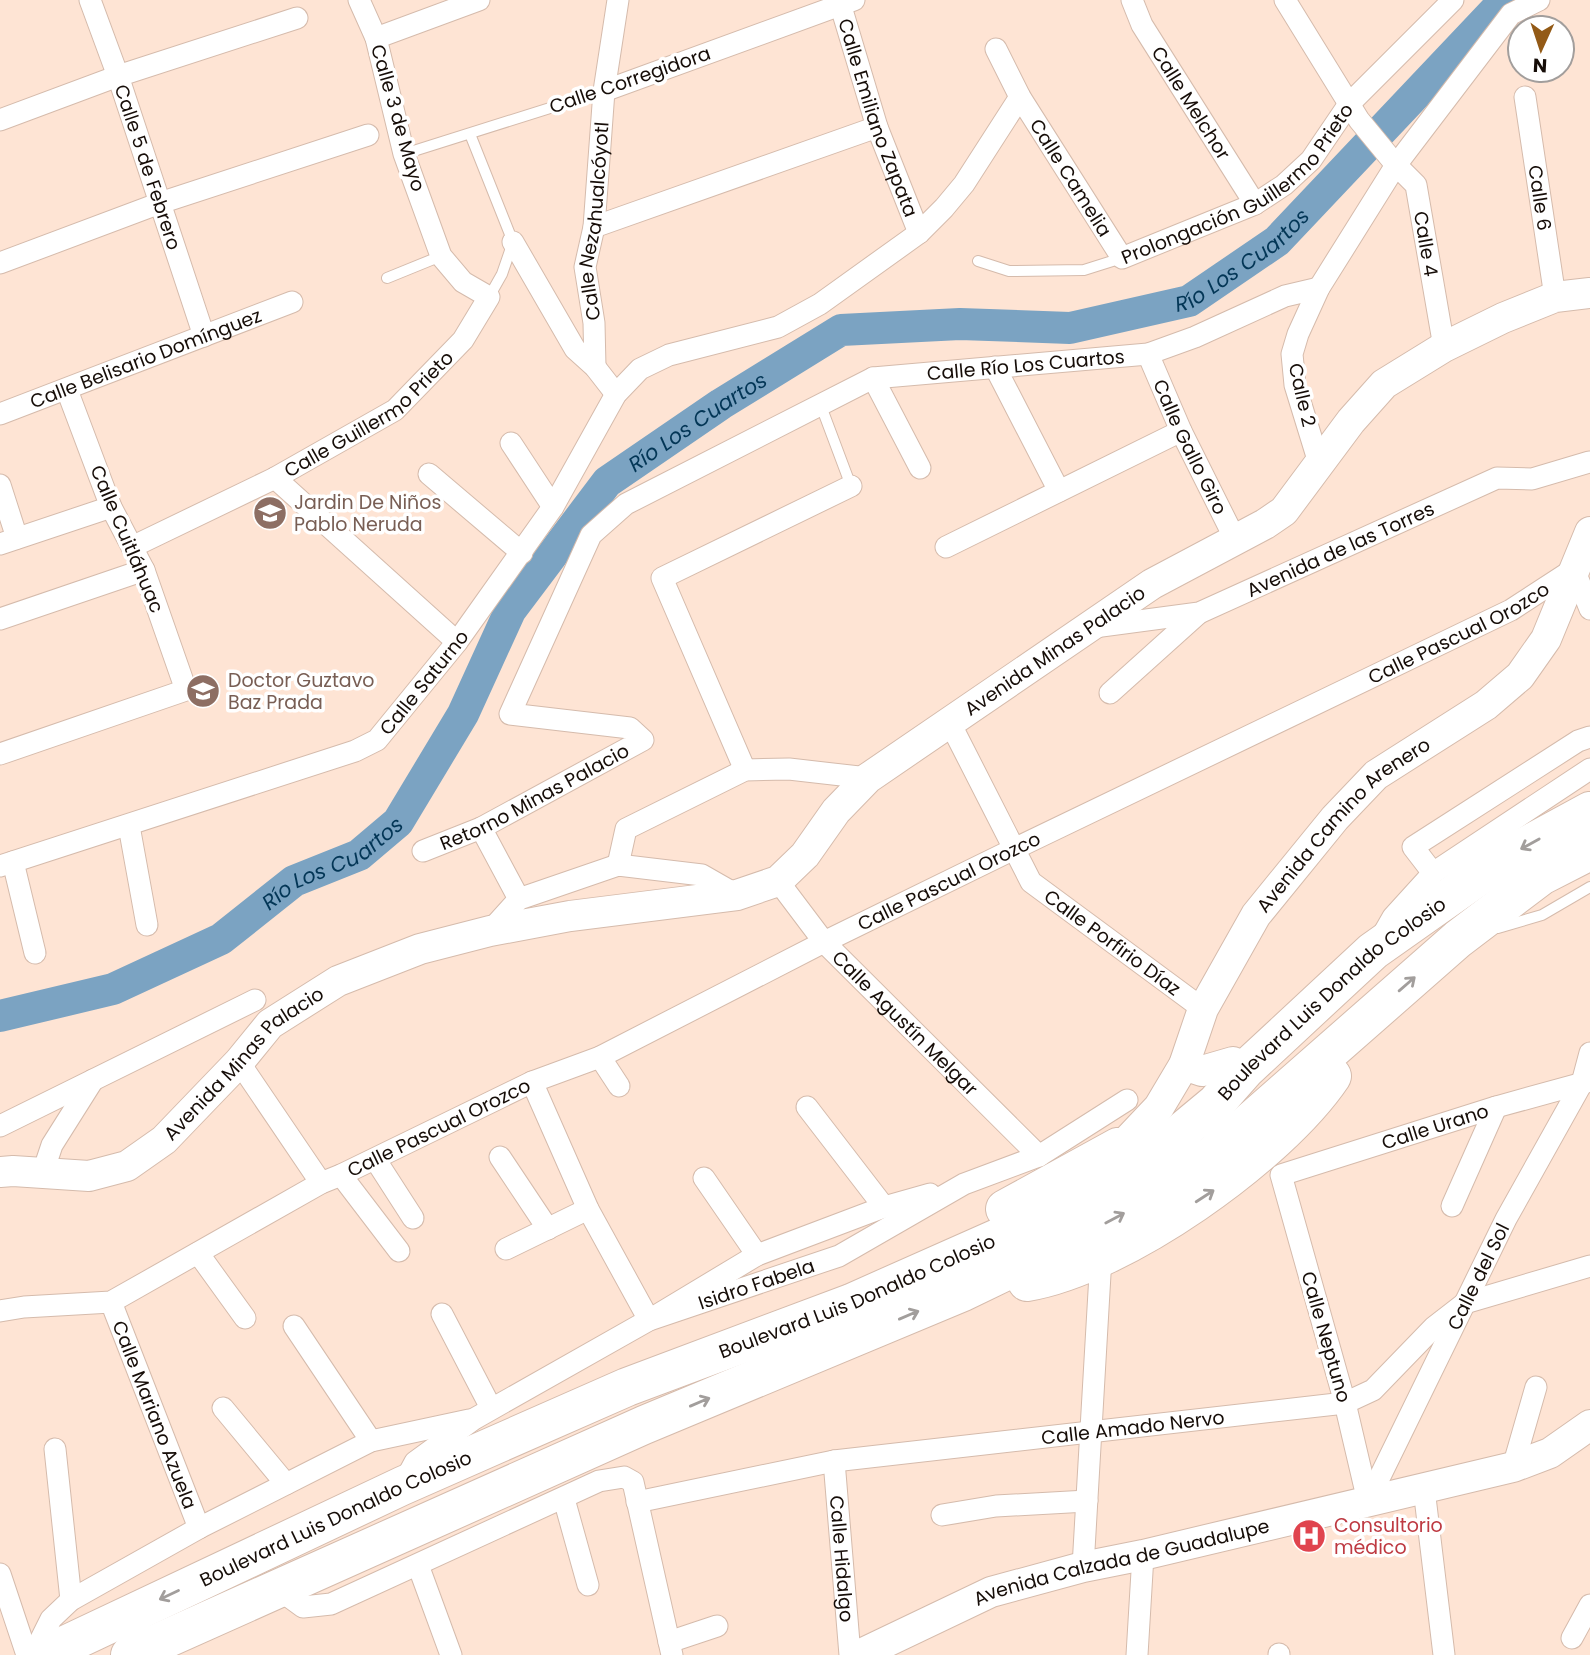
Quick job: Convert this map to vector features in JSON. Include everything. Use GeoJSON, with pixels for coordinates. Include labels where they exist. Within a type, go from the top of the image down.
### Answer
{"type":"FeatureCollection","features":[{"type":"Feature","properties":{"kind":"highway","name":"Boulevard Luis Donaldo Colosio"},"geometry":{"type":"LineString","coordinates":[[44,1655],[402,1486],[627,1387],[851,1303],[952,1278],[1151,1157],[1216,1103],[1246,1069],[1251,1056],[1373,951],[1509,855],[1590,811]]}},
{"type":"Feature","properties":{"kind":"highway","name":"Boulevard Luis Donaldo Colosio"},"geometry":{"type":"LineString","coordinates":[[130,1655],[186,1643],[276,1588],[346,1560],[644,1425],[952,1278],[1122,1215],[1212,1155],[1458,939],[1541,877],[1590,851]]}},
{"type":"Feature","properties":{"kind":"highway"},"geometry":{"type":"LineString","coordinates":[[1251,1056],[1138,1138],[965,1230],[949,1245],[952,1278],[1040,1280],[1101,1257],[1162,1225],[1217,1189],[1286,1129],[1324,1088],[1361,1025]]}},
{"type":"Feature","properties":{"kind":"highway"},"geometry":{"type":"LineString","coordinates":[[627,1387],[621,1396],[530,1438],[526,1446],[534,1461],[544,1462],[628,1425],[644,1425]]}},
{"type":"Feature","properties":{"kind":"highway"},"geometry":{"type":"LineString","coordinates":[[328,1521],[345,1522],[460,1475],[470,1475],[475,1486],[473,1494],[355,1546],[346,1560]]}},
{"type":"Feature","properties":{"kind":"main road","name":"Avenida Minas Palacio"},"geometry":{"type":"LineString","coordinates":[[0,1172],[89,1176],[127,1166],[164,1139],[239,1062],[270,1024],[338,982],[420,949],[570,916],[737,895],[778,881],[805,855],[836,811],[867,778],[1152,584],[1265,524],[1284,511],[1351,421],[1384,384],[1444,347],[1503,318],[1556,297],[1590,293]]}},
{"type":"Feature","properties":{"kind":"main road","name":"Avenida Camino Arenero"},"geometry":{"type":"LineString","coordinates":[[1125,1143],[1158,1107],[1184,1065],[1203,1009],[1256,915],[1343,810],[1376,775],[1486,705],[1520,676],[1546,639],[1590,532]]}},
{"type":"Feature","properties":{"kind":"main road"},"geometry":{"type":"LineString","coordinates":[[1184,1065],[1202,1071],[1251,1056]]}},
{"type":"Feature","properties":{"kind":"main road","name":"Avenida Calzada de Guadalupe"},"geometry":{"type":"LineString","coordinates":[[859,1655],[991,1592],[1083,1567],[1513,1467],[1550,1453],[1586,1424]]}},
{"type":"Feature","properties":{"kind":"street","name":"Calle 5 de Febrero"},"geometry":{"type":"LineString","coordinates":[[90,0],[204,336]]}},
{"type":"Feature","properties":{"kind":"street","name":"Calle 3 de Mayo"},"geometry":{"type":"LineString","coordinates":[[359,0],[376,38],[404,154],[441,256],[463,282],[489,297]]}},
{"type":"Feature","properties":{"kind":"street"},"geometry":{"type":"LineString","coordinates":[[376,38],[458,4],[480,0]]}},
{"type":"Feature","properties":{"kind":"street","name":"Calle Nezahualcóyotl"},"geometry":{"type":"LineString","coordinates":[[595,367],[594,323],[585,267],[593,227],[604,91],[618,0]]}},
{"type":"Feature","properties":{"kind":"street","name":"Calle Melchor"},"geometry":{"type":"LineString","coordinates":[[1132,0],[1142,25],[1255,204]]}},
{"type":"Feature","properties":{"kind":"street","name":"Calle 4"},"geometry":{"type":"LineString","coordinates":[[1285,0],[1354,112],[1391,159],[1416,185],[1444,347]]}},
{"type":"Feature","properties":{"kind":"street"},"geometry":{"type":"LineString","coordinates":[[1319,288],[1391,159],[1511,14],[1539,0]]}},
{"type":"Feature","properties":{"kind":"street","name":"Prolongación Guillermo Prieto"},"geometry":{"type":"LineString","coordinates":[[1122,258],[1255,204],[1284,185],[1311,160],[1450,1]]}},
{"type":"Feature","properties":{"kind":"street","name":"Calle Corregidora"},"geometry":{"type":"LineString","coordinates":[[604,91],[845,2]]}},
{"type":"Feature","properties":{"kind":"street","name":"Calle Emiliano Zapata"},"geometry":{"type":"LineString","coordinates":[[845,2],[877,127],[919,233]]}},
{"type":"Feature","properties":{"kind":"street"},"geometry":{"type":"LineString","coordinates":[[0,120],[118,76],[297,18]]}},
{"type":"Feature","properties":{"kind":"street","name":"Calle Camelia"},"geometry":{"type":"LineString","coordinates":[[996,49],[1020,97],[1122,258]]}},
{"type":"Feature","properties":{"kind":"street"},"geometry":{"type":"LineString","coordinates":[[513,242],[575,349],[595,367],[616,394],[640,369],[669,355],[778,327],[820,304],[919,233],[964,184],[1020,97]]}},
{"type":"Feature","properties":{"kind":"street","name":"Calle 6"},"geometry":{"type":"LineString","coordinates":[[1525,97],[1556,297]]}},
{"type":"Feature","properties":{"kind":"street"},"geometry":{"type":"LineString","coordinates":[[593,227],[877,127]]}},
{"type":"Feature","properties":{"kind":"street"},"geometry":{"type":"LineString","coordinates":[[0,262],[160,203],[368,135]]}},
{"type":"Feature","properties":{"kind":"street","name":"Calle Río Los Cuartos"},"geometry":{"type":"LineString","coordinates":[[643,740],[630,728],[510,714],[591,535],[626,504],[873,377],[1148,354],[1195,337],[1285,296],[1319,288]]}},
{"type":"Feature","properties":{"kind":"street","name":"Calle 2"},"geometry":{"type":"LineString","coordinates":[[1319,288],[1292,354],[1295,385],[1319,463]]}},
{"type":"Feature","properties":{"kind":"street","name":"Calle Guillermo Prieto"},"geometry":{"type":"LineString","coordinates":[[132,547],[275,478],[395,410],[463,341],[489,297]]}},
{"type":"Feature","properties":{"kind":"street","name":"Calle Belisario Domínguez"},"geometry":{"type":"LineString","coordinates":[[0,414],[292,302]]}},
{"type":"Feature","properties":{"kind":"street","name":"Calle Gallo Giro"},"geometry":{"type":"LineString","coordinates":[[1148,354],[1181,431],[1235,539]]}},
{"type":"Feature","properties":{"kind":"street"},"geometry":{"type":"LineString","coordinates":[[995,367],[1059,491]]}},
{"type":"Feature","properties":{"kind":"street"},"geometry":{"type":"LineString","coordinates":[[873,377],[920,468]]}},
{"type":"Feature","properties":{"kind":"street","name":"Calle Cuitláhuac"},"geometry":{"type":"LineString","coordinates":[[0,754],[186,690],[144,570],[111,506],[67,390]]}},
{"type":"Feature","properties":{"kind":"street","name":"Calle Saturno"},"geometry":{"type":"LineString","coordinates":[[7,864],[355,751],[377,740],[457,642],[522,553],[553,507],[616,394]]}},
{"type":"Feature","properties":{"kind":"street"},"geometry":{"type":"LineString","coordinates":[[946,547],[1181,431]]}},
{"type":"Feature","properties":{"kind":"street"},"geometry":{"type":"LineString","coordinates":[[511,443],[553,507]]}},
{"type":"Feature","properties":{"kind":"street","name":"Avenida de las Torres"},"geometry":{"type":"LineString","coordinates":[[1088,627],[1199,613],[1497,478],[1532,479],[1589,462]]}},
{"type":"Feature","properties":{"kind":"street"},"geometry":{"type":"LineString","coordinates":[[429,474],[522,553]]}},
{"type":"Feature","properties":{"kind":"street"},"geometry":{"type":"LineString","coordinates":[[275,478],[457,642]]}},
{"type":"Feature","properties":{"kind":"street"},"geometry":{"type":"LineString","coordinates":[[0,485],[9,541],[111,506]]}},
{"type":"Feature","properties":{"kind":"street"},"geometry":{"type":"LineString","coordinates":[[745,770],[662,578],[851,486]]}},
{"type":"Feature","properties":{"kind":"street"},"geometry":{"type":"LineString","coordinates":[[1574,569],[1590,609]]}},
{"type":"Feature","properties":{"kind":"street","name":"Calle Pascual Orozco"},"geometry":{"type":"LineString","coordinates":[[0,1311],[111,1302],[321,1183],[532,1082],[600,1057],[824,942],[1511,610],[1574,569]]}},
{"type":"Feature","properties":{"kind":"street"},"geometry":{"type":"LineString","coordinates":[[0,620],[144,570]]}},
{"type":"Feature","properties":{"kind":"street"},"geometry":{"type":"LineString","coordinates":[[1110,693],[1199,613]]}},
{"type":"Feature","properties":{"kind":"street","name":"Calle Porfirio Díaz"},"geometry":{"type":"LineString","coordinates":[[949,721],[1031,882],[1203,1009]]}},
{"type":"Feature","properties":{"kind":"street"},"geometry":{"type":"LineString","coordinates":[[1433,873],[1413,847],[1578,741],[1590,737]]}},
{"type":"Feature","properties":{"kind":"street","name":"Retorno Minas Palacio"},"geometry":{"type":"LineString","coordinates":[[423,851],[481,828],[643,740]]}},
{"type":"Feature","properties":{"kind":"street"},"geometry":{"type":"LineString","coordinates":[[618,866],[625,828],[745,770],[789,769],[867,778]]}},
{"type":"Feature","properties":{"kind":"street"},"geometry":{"type":"LineString","coordinates":[[1373,951],[1392,916],[1433,873],[1590,769]]}},
{"type":"Feature","properties":{"kind":"street"},"geometry":{"type":"LineString","coordinates":[[129,826],[147,925]]}},
{"type":"Feature","properties":{"kind":"street"},"geometry":{"type":"LineString","coordinates":[[481,828],[519,899]]}},
{"type":"Feature","properties":{"kind":"street"},"geometry":{"type":"LineString","coordinates":[[7,864],[35,953]]}},
{"type":"Feature","properties":{"kind":"street"},"geometry":{"type":"LineString","coordinates":[[490,932],[519,899],[618,866],[702,875],[737,895]]}},
{"type":"Feature","properties":{"kind":"street","name":"Calle Agustín Melgar"},"geometry":{"type":"LineString","coordinates":[[778,881],[824,942],[1039,1156]]}},
{"type":"Feature","properties":{"kind":"street"},"geometry":{"type":"LineString","coordinates":[[0,1126],[255,1000]]}},
{"type":"Feature","properties":{"kind":"street","name":"Calle del Sol"},"geometry":{"type":"LineString","coordinates":[[1368,1501],[1506,1219],[1586,1082],[1590,1053]]}},
{"type":"Feature","properties":{"kind":"street"},"geometry":{"type":"LineString","coordinates":[[600,1057],[619,1086]]}},
{"type":"Feature","properties":{"kind":"street"},"geometry":{"type":"LineString","coordinates":[[239,1062],[321,1183]]}},
{"type":"Feature","properties":{"kind":"street"},"geometry":{"type":"LineString","coordinates":[[43,1172],[52,1145],[93,1080]]}},
{"type":"Feature","properties":{"kind":"street"},"geometry":{"type":"LineString","coordinates":[[532,1082],[588,1209],[649,1320],[757,1255],[884,1207],[964,1184]]}},
{"type":"Feature","properties":{"kind":"street","name":"Calle Urano"},"geometry":{"type":"LineString","coordinates":[[1281,1175],[1496,1107],[1586,1082]]}},
{"type":"Feature","properties":{"kind":"street","name":"Isidro Fabela"},"geometry":{"type":"LineString","coordinates":[[402,1486],[415,1462],[482,1413],[649,1320],[839,1256],[964,1184],[1039,1156],[1127,1100]]}},
{"type":"Feature","properties":{"kind":"street"},"geometry":{"type":"LineString","coordinates":[[807,1107],[884,1207]]}},
{"type":"Feature","properties":{"kind":"street"},"geometry":{"type":"LineString","coordinates":[[1452,1206],[1496,1107]]}},
{"type":"Feature","properties":{"kind":"street"},"geometry":{"type":"LineString","coordinates":[[500,1157],[548,1229]]}},
{"type":"Feature","properties":{"kind":"street"},"geometry":{"type":"LineString","coordinates":[[375,1159],[412,1218]]}},
{"type":"Feature","properties":{"kind":"street"},"geometry":{"type":"LineString","coordinates":[[341,1175],[399,1251]]}},
{"type":"Feature","properties":{"kind":"street","name":"Calle Neptuno"},"geometry":{"type":"LineString","coordinates":[[1281,1175],[1345,1404],[1368,1501]]}},
{"type":"Feature","properties":{"kind":"street"},"geometry":{"type":"LineString","coordinates":[[704,1178],[757,1255]]}},
{"type":"Feature","properties":{"kind":"street"},"geometry":{"type":"LineString","coordinates":[[506,1249],[588,1209]]}},
{"type":"Feature","properties":{"kind":"street"},"geometry":{"type":"LineString","coordinates":[[198,1253],[245,1318]]}},
{"type":"Feature","properties":{"kind":"street"},"geometry":{"type":"LineString","coordinates":[[1083,1567],[1101,1257]]}},
{"type":"Feature","properties":{"kind":"street","name":"Calle Amado Nervo"},"geometry":{"type":"LineString","coordinates":[[637,1502],[834,1461],[1091,1430],[1345,1404],[1373,1390],[1434,1327],[1465,1303],[1590,1266]]}},
{"type":"Feature","properties":{"kind":"street","name":"Calle Mariano Azuela"},"geometry":{"type":"LineString","coordinates":[[111,1302],[199,1528]]}},
{"type":"Feature","properties":{"kind":"street"},"geometry":{"type":"LineString","coordinates":[[33,1655],[51,1619],[71,1600],[199,1528],[371,1441],[482,1413],[442,1314]]}},
{"type":"Feature","properties":{"kind":"street"},"geometry":{"type":"LineString","coordinates":[[294,1326],[371,1441]]}},
{"type":"Feature","properties":{"kind":"street"},"geometry":{"type":"LineString","coordinates":[[1513,1467],[1536,1387]]}},
{"type":"Feature","properties":{"kind":"street"},"geometry":{"type":"LineString","coordinates":[[223,1408],[286,1484]]}},
{"type":"Feature","properties":{"kind":"street"},"geometry":{"type":"LineString","coordinates":[[55,1449],[71,1600]]}},
{"type":"Feature","properties":{"kind":"street","name":"Calle Hidalgo"},"geometry":{"type":"LineString","coordinates":[[834,1461],[850,1655]]}},
{"type":"Feature","properties":{"kind":"street"},"geometry":{"type":"LineString","coordinates":[[276,1588],[303,1607],[331,1604],[599,1481],[624,1477],[633,1482],[670,1648],[717,1626]]}},
{"type":"Feature","properties":{"kind":"street"},"geometry":{"type":"LineString","coordinates":[[1424,1489],[1444,1655]]}},
{"type":"Feature","properties":{"kind":"street"},"geometry":{"type":"LineString","coordinates":[[564,1499],[588,1585]]}},
{"type":"Feature","properties":{"kind":"street"},"geometry":{"type":"LineString","coordinates":[[942,1514],[996,1506],[1087,1501]]}},
{"type":"Feature","properties":{"kind":"street"},"geometry":{"type":"LineString","coordinates":[[1137,1655],[1143,1555]]}},
{"type":"Feature","properties":{"kind":"street"},"geometry":{"type":"LineString","coordinates":[[418,1565],[451,1655]]}},
{"type":"Feature","properties":{"kind":"street"},"geometry":{"type":"LineString","coordinates":[[0,1574],[27,1655]]}},
{"type":"Feature","properties":{"kind":"street"},"geometry":{"type":"LineString","coordinates":[[1572,1637],[1590,1605]]}},
{"type":"Feature","properties":{"kind":"lane","name":"Calle Corregidora"},"geometry":{"type":"LineString","coordinates":[[404,154],[604,91]]}},
{"type":"Feature","properties":{"kind":"lane"},"geometry":{"type":"LineString","coordinates":[[470,134],[513,242]]}},
{"type":"Feature","properties":{"kind":"lane","name":"Calle Guillermo Prieto"},"geometry":{"type":"LineString","coordinates":[[489,297],[502,274],[513,242]]}},
{"type":"Feature","properties":{"kind":"lane"},"geometry":{"type":"LineString","coordinates":[[387,278],[441,256]]}},
{"type":"Feature","properties":{"kind":"lane","name":"Prolongación Guillermo Prieto"},"geometry":{"type":"LineString","coordinates":[[978,261],[1009,271],[1084,270],[1122,258]]}},
{"type":"Feature","properties":{"kind":"lane"},"geometry":{"type":"LineString","coordinates":[[821,406],[851,486]]}},
{"type":"Feature","properties":{"kind":"lane"},"geometry":{"type":"LineString","coordinates":[[1458,939],[1542,915],[1590,887]]}},
{"type":"Feature","properties":{"kind":"waterway","name":"Río Los Cuartos"},"geometry":{"type":"LineString","coordinates":[[0,1016],[113,989],[221,939],[294,881],[359,855],[398,822],[463,714],[510,611],[607,482],[721,404],[841,330],[960,324],[1070,328],[1189,301],[1277,241],[1505,0]]}},
{"type":"Feature","properties":{"kind":"place","name":"Jardin De Niños Pablo Neruda"},"geometry":{"type":"Point","coordinates":[270,513]}},
{"type":"Feature","properties":{"kind":"place","name":"Doctor Guztavo Baz Prada"},"geometry":{"type":"Point","coordinates":[203,691]}},
{"type":"Feature","properties":{"kind":"place","name":"Consultorio médico"},"geometry":{"type":"Point","coordinates":[1309,1536]}}]}
